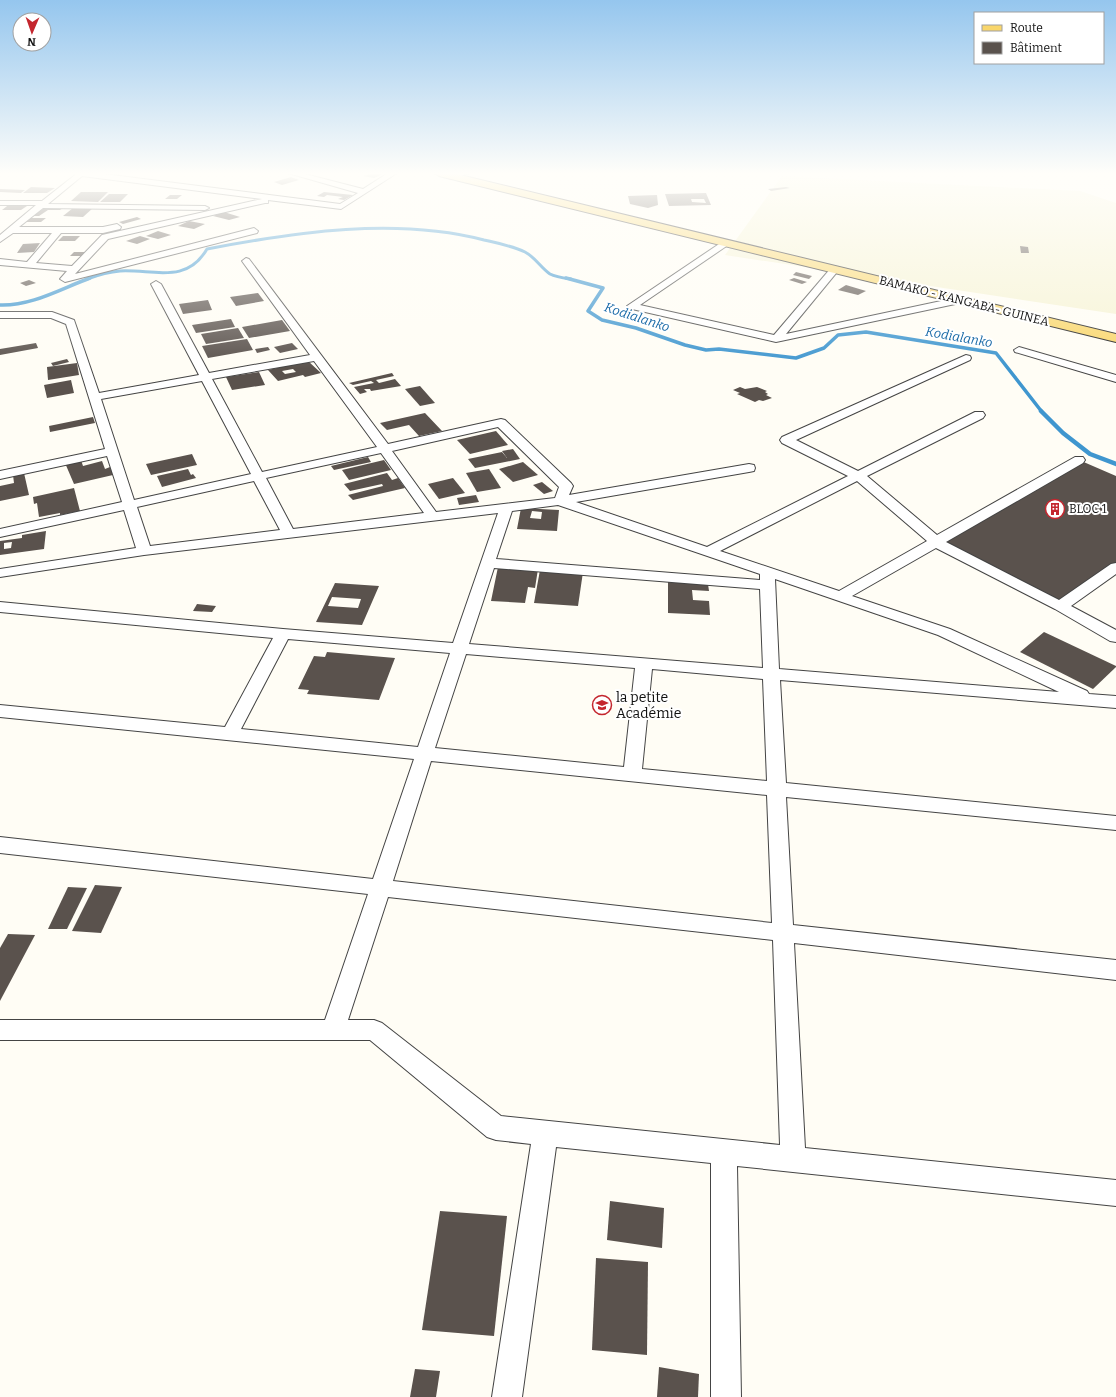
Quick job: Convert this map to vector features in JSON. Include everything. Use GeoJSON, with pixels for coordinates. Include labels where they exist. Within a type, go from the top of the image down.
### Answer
{"type":"FeatureCollection","features":[{"type":"Feature","properties":{"kind":"main road","name":"BAMAKO - KANGABA- GUINEA"},"geometry":{"type":"LineString","coordinates":[[705,238],[1116,338]]}},
{"type":"Feature","properties":{"kind":"street"},"geometry":{"type":"LineString","coordinates":[[29,265],[52,238]]}},
{"type":"Feature","properties":{"kind":"street"},"geometry":{"type":"LineString","coordinates":[[104,238],[65,279],[222,238]]}},
{"type":"Feature","properties":{"kind":"street"},"geometry":{"type":"LineString","coordinates":[[725,243],[632,306],[776,339],[960,300]]}},
{"type":"Feature","properties":{"kind":"street"},"geometry":{"type":"LineString","coordinates":[[246,261],[433,516]]}},
{"type":"Feature","properties":{"kind":"street"},"geometry":{"type":"LineString","coordinates":[[0,262],[74,269]]}},
{"type":"Feature","properties":{"kind":"street"},"geometry":{"type":"LineString","coordinates":[[776,339],[834,270]]}},
{"type":"Feature","properties":{"kind":"street"},"geometry":{"type":"LineString","coordinates":[[156,284],[289,534]]}},
{"type":"Feature","properties":{"kind":"street"},"geometry":{"type":"LineString","coordinates":[[0,315],[52,315],[70,322],[144,551]]}},
{"type":"Feature","properties":{"kind":"street"},"geometry":{"type":"LineString","coordinates":[[1019,350],[1116,379]]}},
{"type":"Feature","properties":{"kind":"street"},"geometry":{"type":"LineString","coordinates":[[94,397],[317,358]]}},
{"type":"Feature","properties":{"kind":"street"},"geometry":{"type":"LineString","coordinates":[[966,358],[786,440],[859,476],[936,542],[1060,606],[1116,637]]}},
{"type":"Feature","properties":{"kind":"street"},"geometry":{"type":"LineString","coordinates":[[707,552],[980,415]]}},
{"type":"Feature","properties":{"kind":"street"},"geometry":{"type":"LineString","coordinates":[[0,533],[501,423],[566,486],[560,501]]}},
{"type":"Feature","properties":{"kind":"street"},"geometry":{"type":"LineString","coordinates":[[0,475],[111,451]]}},
{"type":"Feature","properties":{"kind":"street"},"geometry":{"type":"LineString","coordinates":[[839,597],[1079,460]]}},
{"type":"Feature","properties":{"kind":"street"},"geometry":{"type":"LineString","coordinates":[[0,573],[144,551],[560,501],[749,468]]}},
{"type":"Feature","properties":{"kind":"street"},"geometry":{"type":"LineString","coordinates":[[560,501],[707,552],[768,579],[839,597],[944,632],[1092,700]]}},
{"type":"Feature","properties":{"kind":"street"},"geometry":{"type":"LineString","coordinates":[[333,1031],[506,508]]}},
{"type":"Feature","properties":{"kind":"street"},"geometry":{"type":"LineString","coordinates":[[487,562],[768,579]]}},
{"type":"Feature","properties":{"kind":"street"},"geometry":{"type":"LineString","coordinates":[[1060,606],[1116,567]]}},
{"type":"Feature","properties":{"kind":"street"},"geometry":{"type":"LineString","coordinates":[[768,579],[793,1160]]}},
{"type":"Feature","properties":{"kind":"street"},"geometry":{"type":"LineString","coordinates":[[0,607],[283,634],[1116,702]]}},
{"type":"Feature","properties":{"kind":"street"},"geometry":{"type":"LineString","coordinates":[[230,734],[283,634]]}},
{"type":"Feature","properties":{"kind":"street"},"geometry":{"type":"LineString","coordinates":[[632,774],[644,663]]}},
{"type":"Feature","properties":{"kind":"street"},"geometry":{"type":"LineString","coordinates":[[0,711],[1116,823]]}},
{"type":"Feature","properties":{"kind":"street"},"geometry":{"type":"LineString","coordinates":[[0,844],[1116,970]]}},
{"type":"Feature","properties":{"kind":"street"},"geometry":{"type":"LineString","coordinates":[[0,1030],[374,1030],[496,1128],[1116,1193]]}},
{"type":"Feature","properties":{"kind":"street"},"geometry":{"type":"LineString","coordinates":[[507,1397],[545,1134]]}},
{"type":"Feature","properties":{"kind":"street"},"geometry":{"type":"LineString","coordinates":[[724,1153],[726,1397]]}},
{"type":"Feature","properties":{"kind":"shaded area"},"geometry":{"type":"Polygon","coordinates":[[[737,238],[1116,238],[1116,314],[725,255],[737,238]]]}},
{"type":"Feature","properties":{"kind":"building"},"geometry":{"type":"Polygon","coordinates":[[[61,238],[78,238],[75,241],[58,241],[61,238]]]}},
{"type":"Feature","properties":{"kind":"building"},"geometry":{"type":"Polygon","coordinates":[[[134,238],[150,239],[137,244],[126,241],[134,238]]]}},
{"type":"Feature","properties":{"kind":"building"},"geometry":{"type":"Polygon","coordinates":[[[40,243],[34,252],[17,253],[23,244],[40,243]]]}},
{"type":"Feature","properties":{"kind":"building"},"geometry":{"type":"Polygon","coordinates":[[[1020,246],[1028,247],[1029,253],[1021,253],[1020,246]]]}},
{"type":"Feature","properties":{"kind":"building"},"geometry":{"type":"Polygon","coordinates":[[[74,252],[86,252],[82,256],[70,256],[74,252]]]}},
{"type":"Feature","properties":{"kind":"building"},"geometry":{"type":"Polygon","coordinates":[[[796,272],[812,276],[809,279],[793,275],[796,272]]]}},
{"type":"Feature","properties":{"kind":"building"},"geometry":{"type":"Polygon","coordinates":[[[794,278],[807,282],[802,284],[789,280],[794,278]]]}},
{"type":"Feature","properties":{"kind":"building"},"geometry":{"type":"Polygon","coordinates":[[[29,280],[36,283],[26,286],[20,283],[29,280]]]}},
{"type":"Feature","properties":{"kind":"building"},"geometry":{"type":"Polygon","coordinates":[[[846,285],[866,291],[858,295],[838,290],[846,285]]]}},
{"type":"Feature","properties":{"kind":"building"},"geometry":{"type":"Polygon","coordinates":[[[258,293],[264,301],[236,306],[230,297],[258,293]]]}},
{"type":"Feature","properties":{"kind":"building"},"geometry":{"type":"Polygon","coordinates":[[[208,300],[212,310],[183,314],[179,304],[208,300]]]}},
{"type":"Feature","properties":{"kind":"building"},"geometry":{"type":"Polygon","coordinates":[[[231,319],[235,327],[196,333],[192,325],[231,319]]]}},
{"type":"Feature","properties":{"kind":"building"},"geometry":{"type":"Polygon","coordinates":[[[282,320],[290,331],[249,338],[242,327],[282,320]]]}},
{"type":"Feature","properties":{"kind":"building"},"geometry":{"type":"Polygon","coordinates":[[[238,328],[244,338],[206,344],[201,334],[238,328]]]}},
{"type":"Feature","properties":{"kind":"building"},"geometry":{"type":"Polygon","coordinates":[[[247,339],[253,350],[208,358],[202,346],[247,339]]]}},
{"type":"Feature","properties":{"kind":"building"},"geometry":{"type":"Polygon","coordinates":[[[36,343],[38,348],[0,355],[0,349],[36,343]]]}},
{"type":"Feature","properties":{"kind":"building"},"geometry":{"type":"Polygon","coordinates":[[[292,343],[298,349],[280,353],[274,347],[292,343]]]}},
{"type":"Feature","properties":{"kind":"building"},"geometry":{"type":"Polygon","coordinates":[[[268,347],[270,350],[257,353],[255,349],[268,347]]]}},
{"type":"Feature","properties":{"kind":"building"},"geometry":{"type":"Polygon","coordinates":[[[67,359],[69,362],[53,366],[51,363],[67,359]]]}},
{"type":"Feature","properties":{"kind":"building"},"geometry":{"type":"Polygon","coordinates":[[[308,361],[321,373],[305,377],[303,375],[278,381],[268,370],[308,361]],[[293,369],[282,371],[285,374],[296,372],[293,369]]]}},
{"type":"Feature","properties":{"kind":"building"},"geometry":{"type":"Polygon","coordinates":[[[77,363],[79,375],[48,380],[47,367],[77,363]]]}},
{"type":"Feature","properties":{"kind":"building"},"geometry":{"type":"Polygon","coordinates":[[[259,372],[265,385],[232,390],[226,377],[259,372]]]}},
{"type":"Feature","properties":{"kind":"building"},"geometry":{"type":"Polygon","coordinates":[[[392,373],[394,376],[376,380],[379,383],[395,379],[401,386],[371,391],[370,389],[364,389],[367,392],[360,394],[354,387],[374,383],[371,381],[353,385],[349,383],[392,373]]]}},
{"type":"Feature","properties":{"kind":"building"},"geometry":{"type":"Polygon","coordinates":[[[71,380],[74,393],[47,398],[44,385],[71,380]]]}},
{"type":"Feature","properties":{"kind":"building"},"geometry":{"type":"Polygon","coordinates":[[[420,386],[435,403],[420,406],[405,389],[420,386]]]}},
{"type":"Feature","properties":{"kind":"building"},"geometry":{"type":"Polygon","coordinates":[[[740,387],[745,389],[757,387],[767,391],[765,392],[768,394],[766,395],[772,398],[755,402],[737,394],[740,393],[733,390],[740,387]]]}},
{"type":"Feature","properties":{"kind":"building"},"geometry":{"type":"Polygon","coordinates":[[[425,413],[442,431],[419,436],[409,425],[387,430],[380,423],[425,413]]]}},
{"type":"Feature","properties":{"kind":"building"},"geometry":{"type":"Polygon","coordinates":[[[93,417],[95,423],[50,432],[49,426],[93,417]]]}},
{"type":"Feature","properties":{"kind":"building"},"geometry":{"type":"Polygon","coordinates":[[[496,431],[508,445],[470,454],[457,440],[496,431]]]}},
{"type":"Feature","properties":{"kind":"building"},"geometry":{"type":"Polygon","coordinates":[[[513,449],[520,459],[475,468],[468,459],[502,452],[507,458],[502,451],[513,449]]]}},
{"type":"Feature","properties":{"kind":"building"},"geometry":{"type":"Polygon","coordinates":[[[192,454],[197,465],[151,475],[146,464],[192,454]]]}},
{"type":"Feature","properties":{"kind":"building"},"geometry":{"type":"Polygon","coordinates":[[[368,457],[371,462],[334,470],[331,466],[368,457]]]}},
{"type":"Feature","properties":{"kind":"building"},"geometry":{"type":"Polygon","coordinates":[[[81,460],[83,466],[102,461],[105,469],[110,467],[113,475],[74,484],[65,463],[81,460]]]}},
{"type":"Feature","properties":{"kind":"building"},"geometry":{"type":"Polygon","coordinates":[[[384,460],[391,470],[349,480],[342,470],[384,460]]]}},
{"type":"Feature","properties":{"kind":"building","name":"BLOC 1"},"geometry":{"type":"Polygon","coordinates":[[[1079,460],[1116,476],[1116,567],[1060,606],[936,542],[1079,460]]]}},
{"type":"Feature","properties":{"kind":"building"},"geometry":{"type":"Polygon","coordinates":[[[523,462],[538,475],[513,482],[499,469],[523,462]]]}},
{"type":"Feature","properties":{"kind":"building"},"geometry":{"type":"Polygon","coordinates":[[[188,469],[191,475],[193,474],[196,478],[162,487],[157,476],[188,469]]]}},
{"type":"Feature","properties":{"kind":"building"},"geometry":{"type":"Polygon","coordinates":[[[489,469],[501,488],[477,492],[466,473],[489,469]]]}},
{"type":"Feature","properties":{"kind":"building"},"geometry":{"type":"Polygon","coordinates":[[[24,473],[29,495],[0,501],[0,486],[14,483],[13,475],[24,473]]]}},
{"type":"Feature","properties":{"kind":"building"},"geometry":{"type":"Polygon","coordinates":[[[387,473],[392,480],[398,478],[405,488],[353,500],[348,495],[383,486],[382,484],[350,491],[344,484],[387,473]]]}},
{"type":"Feature","properties":{"kind":"building"},"geometry":{"type":"Polygon","coordinates":[[[453,478],[465,493],[439,499],[428,484],[453,478]]]}},
{"type":"Feature","properties":{"kind":"building"},"geometry":{"type":"Polygon","coordinates":[[[542,482],[553,491],[544,494],[533,485],[542,482]]]}},
{"type":"Feature","properties":{"kind":"building"},"geometry":{"type":"Polygon","coordinates":[[[74,488],[80,511],[39,517],[37,503],[34,504],[33,497],[74,488]]]}},
{"type":"Feature","properties":{"kind":"building"},"geometry":{"type":"Polygon","coordinates":[[[476,495],[479,502],[459,505],[457,498],[476,495]]]}},
{"type":"Feature","properties":{"kind":"building"},"geometry":{"type":"Polygon","coordinates":[[[521,508],[559,510],[557,531],[517,529],[521,508]],[[532,511],[530,518],[541,519],[542,512],[532,511]]]}},
{"type":"Feature","properties":{"kind":"building"},"geometry":{"type":"Polygon","coordinates":[[[46,531],[44,549],[0,555],[0,541],[22,538],[22,535],[46,531]],[[12,542],[4,543],[4,549],[11,548],[12,542]]]}},
{"type":"Feature","properties":{"kind":"building"},"geometry":{"type":"Polygon","coordinates":[[[498,567],[538,569],[535,588],[528,587],[525,603],[491,601],[498,567]]]}},
{"type":"Feature","properties":{"kind":"building"},"geometry":{"type":"Polygon","coordinates":[[[540,570],[583,572],[578,606],[534,603],[540,570]]]}},
{"type":"Feature","properties":{"kind":"building"},"geometry":{"type":"Polygon","coordinates":[[[668,582],[708,584],[709,591],[692,590],[693,600],[709,601],[710,615],[668,613],[668,582]]]}},
{"type":"Feature","properties":{"kind":"building"},"geometry":{"type":"Polygon","coordinates":[[[335,583],[379,586],[362,625],[316,622],[335,583]],[[332,597],[328,606],[358,608],[361,599],[332,597]]]}},
{"type":"Feature","properties":{"kind":"building"},"geometry":{"type":"Polygon","coordinates":[[[197,604],[216,606],[212,612],[193,611],[197,604]]]}},
{"type":"Feature","properties":{"kind":"building"},"geometry":{"type":"Polygon","coordinates":[[[1044,632],[1116,667],[1093,689],[1020,652],[1044,632]]]}},
{"type":"Feature","properties":{"kind":"building"},"geometry":{"type":"Polygon","coordinates":[[[327,652],[395,658],[379,700],[307,694],[309,690],[298,689],[314,656],[325,657],[327,652]]]}},
{"type":"Feature","properties":{"kind":"building"},"geometry":{"type":"Polygon","coordinates":[[[95,885],[122,887],[101,933],[72,931],[95,885]]]}},
{"type":"Feature","properties":{"kind":"building"},"geometry":{"type":"Polygon","coordinates":[[[68,887],[87,888],[67,929],[48,929],[68,887]]]}},
{"type":"Feature","properties":{"kind":"building"},"geometry":{"type":"Polygon","coordinates":[[[8,934],[35,935],[0,1001],[0,948],[8,934]]]}},
{"type":"Feature","properties":{"kind":"building"},"geometry":{"type":"Polygon","coordinates":[[[610,1201],[664,1208],[662,1248],[607,1240],[610,1201]]]}},
{"type":"Feature","properties":{"kind":"building"},"geometry":{"type":"Polygon","coordinates":[[[440,1211],[507,1216],[494,1336],[422,1330],[440,1211]]]}},
{"type":"Feature","properties":{"kind":"building"},"geometry":{"type":"Polygon","coordinates":[[[596,1258],[648,1262],[647,1355],[592,1350],[596,1258]]]}},
{"type":"Feature","properties":{"kind":"building"},"geometry":{"type":"Polygon","coordinates":[[[659,1367],[699,1374],[698,1397],[657,1397],[659,1367]]]}},
{"type":"Feature","properties":{"kind":"building"},"geometry":{"type":"Polygon","coordinates":[[[415,1369],[440,1371],[436,1397],[410,1397],[415,1369]]]}},
{"type":"Feature","properties":{"kind":"waterway","name":"Kodialanko"},"geometry":{"type":"LineString","coordinates":[[89,278],[120,271],[156,273],[179,271],[189,267],[199,260],[207,249],[268,238]]}},
{"type":"Feature","properties":{"kind":"waterway","name":"Kodialanko"},"geometry":{"type":"LineString","coordinates":[[475,238],[520,250],[529,254],[550,274],[568,279]]}},
{"type":"Feature","properties":{"kind":"waterway","name":"Kodialanko"},"geometry":{"type":"LineString","coordinates":[[0,305],[12,305],[35,300],[89,278]]}},
{"type":"Feature","properties":{"kind":"waterway","name":"Kodialanko"},"geometry":{"type":"LineString","coordinates":[[568,279],[603,288],[588,311],[602,320],[636,328],[685,345],[706,350],[719,349],[796,358],[824,348],[838,335],[866,332],[996,353],[1042,412]]}},
{"type":"Feature","properties":{"kind":"waterway","name":"Kodialanko"},"geometry":{"type":"LineString","coordinates":[[1042,412],[1063,433],[1090,454],[1116,464]]}},
{"type":"Feature","properties":{"kind":"place","name":"BLOC 1"},"geometry":{"type":"Point","coordinates":[1055,509]}},
{"type":"Feature","properties":{"kind":"place","name":"la petite Académie"},"geometry":{"type":"Point","coordinates":[602,705]}}]}
